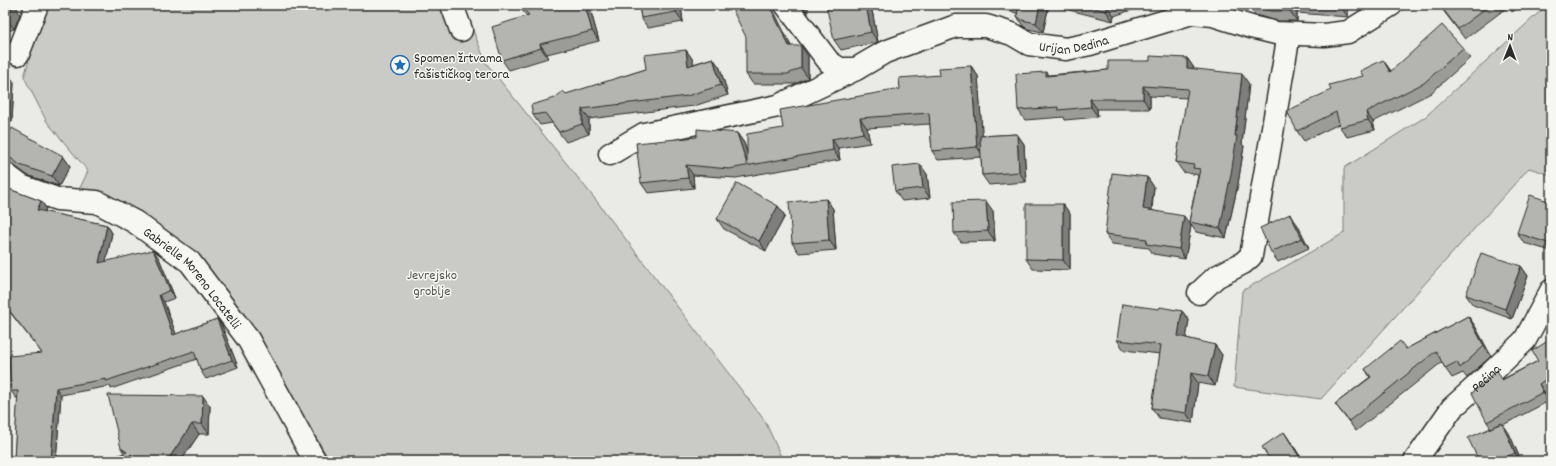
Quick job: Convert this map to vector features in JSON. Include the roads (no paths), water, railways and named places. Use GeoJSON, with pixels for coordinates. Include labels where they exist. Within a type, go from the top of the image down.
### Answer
{"type":"FeatureCollection","features":[{"type":"Feature","properties":{"kind":"street"},"geometry":{"type":"LineString","coordinates":[[18,54],[37,5]]}},
{"type":"Feature","properties":{"kind":"street"},"geometry":{"type":"LineString","coordinates":[[452,5],[461,30]]}},
{"type":"Feature","properties":{"kind":"street"},"geometry":{"type":"LineString","coordinates":[[786,5],[829,62],[840,69],[856,69]]}},
{"type":"Feature","properties":{"kind":"street","name":"Urijan Dedina"},"geometry":{"type":"LineString","coordinates":[[610,154],[644,134],[778,106],[856,69],[885,52],[956,26],[986,26],[1012,34],[1029,44],[1066,50],[1192,13],[1213,15],[1251,28],[1276,33],[1324,35],[1348,32],[1391,5]]}},
{"type":"Feature","properties":{"kind":"street"},"geometry":{"type":"LineString","coordinates":[[1199,293],[1216,277],[1243,263],[1252,256],[1289,34]]}},
{"type":"Feature","properties":{"kind":"street","name":"Gabrielle Moreno Locatelli"},"geometry":{"type":"LineString","coordinates":[[5,174],[21,186],[56,199],[96,202],[135,222],[190,262],[248,339],[315,461]]}},
{"type":"Feature","properties":{"kind":"street","name":"Pećina"},"geometry":{"type":"LineString","coordinates":[[1416,461],[1452,408],[1525,340],[1551,291]]}},
{"type":"Feature","properties":{"kind":"place","name":"Spomen žrtvama fašističkog terora"},"geometry":{"type":"Point","coordinates":[400,65]}},
{"type":"Feature","properties":{"kind":"park label","name":"Jevrejsko groblje"},"geometry":{"type":"Point","coordinates":[432,282]}}]}
